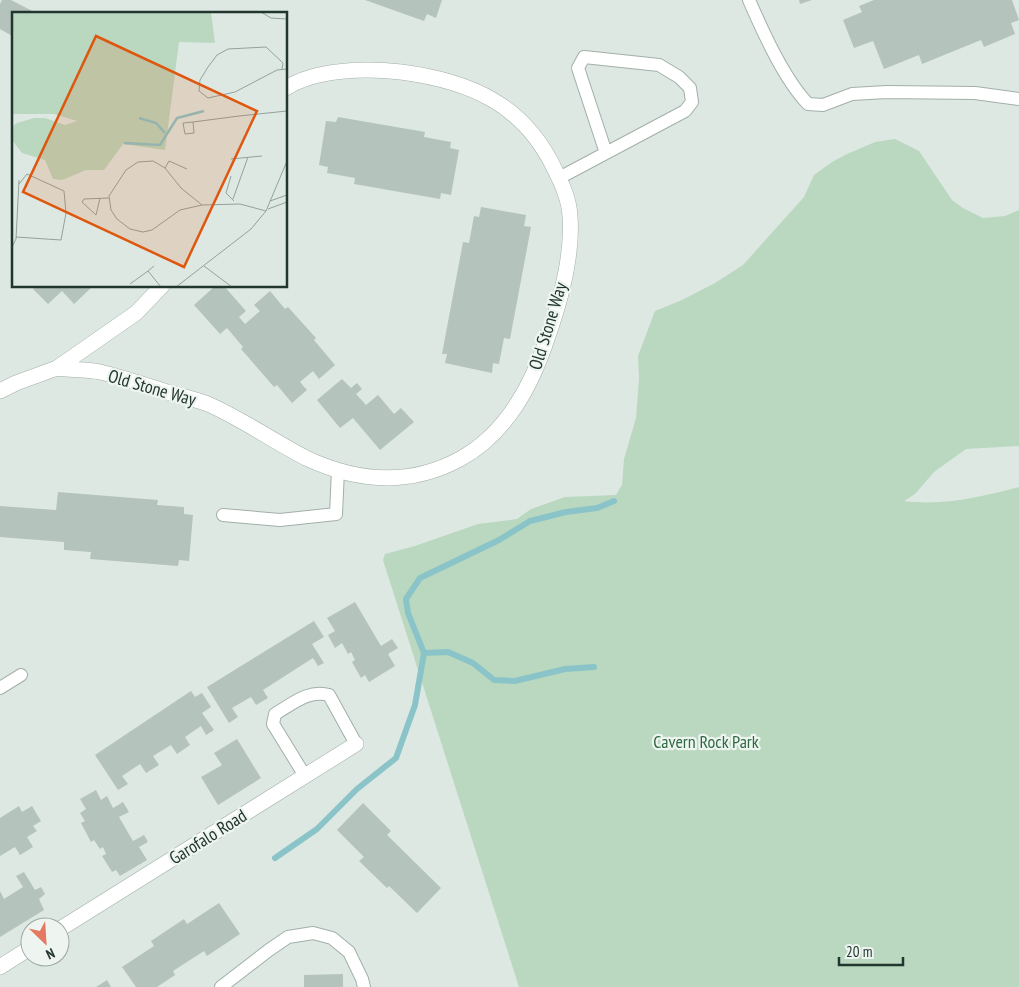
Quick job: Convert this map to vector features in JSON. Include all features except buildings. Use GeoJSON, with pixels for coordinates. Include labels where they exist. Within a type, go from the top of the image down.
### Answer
{"type":"FeatureCollection","features":[{"type":"Feature","properties":{"kind":"street","name":"Old Stone Way"},"geometry":{"type":"LineString","coordinates":[[57,368],[99,372],[206,404],[255,427],[306,458],[338,470],[370,478],[421,475],[461,459],[493,435],[521,400],[539,364],[556,312],[569,253],[570,214],[564,190],[538,140],[519,118],[493,99],[464,86],[422,75],[375,69],[337,72],[296,82],[288,87]]}},
{"type":"Feature","properties":{"kind":"street","name":"Old Stone Way"},"geometry":{"type":"LineString","coordinates":[[0,391],[57,368],[136,313],[160,288]]}},
{"type":"Feature","properties":{"kind":"street","name":"Garofalo Road"},"geometry":{"type":"LineString","coordinates":[[70,924],[356,744]]}},
{"type":"Feature","properties":{"kind":"street"},"geometry":{"type":"LineString","coordinates":[[0,966],[20,954]]}},
{"type":"Feature","properties":{"kind":"lane"},"geometry":{"type":"LineString","coordinates":[[749,0],[762,30],[797,92],[808,104],[823,105],[852,94],[887,92],[975,93],[1019,99]]}},
{"type":"Feature","properties":{"kind":"lane"},"geometry":{"type":"LineString","coordinates":[[559,178],[685,111],[692,102],[690,88],[678,77],[659,65],[584,57],[578,68],[606,153]]}},
{"type":"Feature","properties":{"kind":"lane"},"geometry":{"type":"LineString","coordinates":[[223,515],[280,520],[336,514],[338,470]]}},
{"type":"Feature","properties":{"kind":"lane"},"geometry":{"type":"LineString","coordinates":[[0,688],[21,675]]}},
{"type":"Feature","properties":{"kind":"lane"},"geometry":{"type":"LineString","coordinates":[[304,776],[274,724],[275,714],[305,696],[318,692],[328,695],[356,744]]}},
{"type":"Feature","properties":{"kind":"lane"},"geometry":{"type":"LineString","coordinates":[[221,987],[288,937],[313,933],[332,938],[349,952],[364,987]]}},
{"type":"Feature","properties":{"kind":"green space","name":"Cavern Rock Park"},"geometry":{"type":"Polygon","coordinates":[[[895,139],[919,151],[952,200],[963,208],[983,218],[1005,216],[1019,210],[1019,446],[966,449],[934,472],[915,494],[904,501],[948,501],[1019,487],[1019,987],[519,987],[383,560],[385,554],[415,546],[478,524],[517,519],[531,509],[565,497],[616,495],[622,485],[624,459],[636,418],[639,379],[638,356],[655,311],[715,283],[743,265],[804,197],[814,175],[832,162],[875,142],[895,139]]]}},
{"type":"Feature","properties":{"kind":"waterway"},"geometry":{"type":"LineString","coordinates":[[275,858],[317,829],[357,789],[396,758],[415,705],[424,653],[408,613],[406,599],[420,578],[499,540],[530,521],[566,512],[597,508],[614,501]]}},
{"type":"Feature","properties":{"kind":"waterway"},"geometry":{"type":"LineString","coordinates":[[424,653],[448,652],[473,663],[494,680],[515,681],[565,669],[594,667]]}}]}
